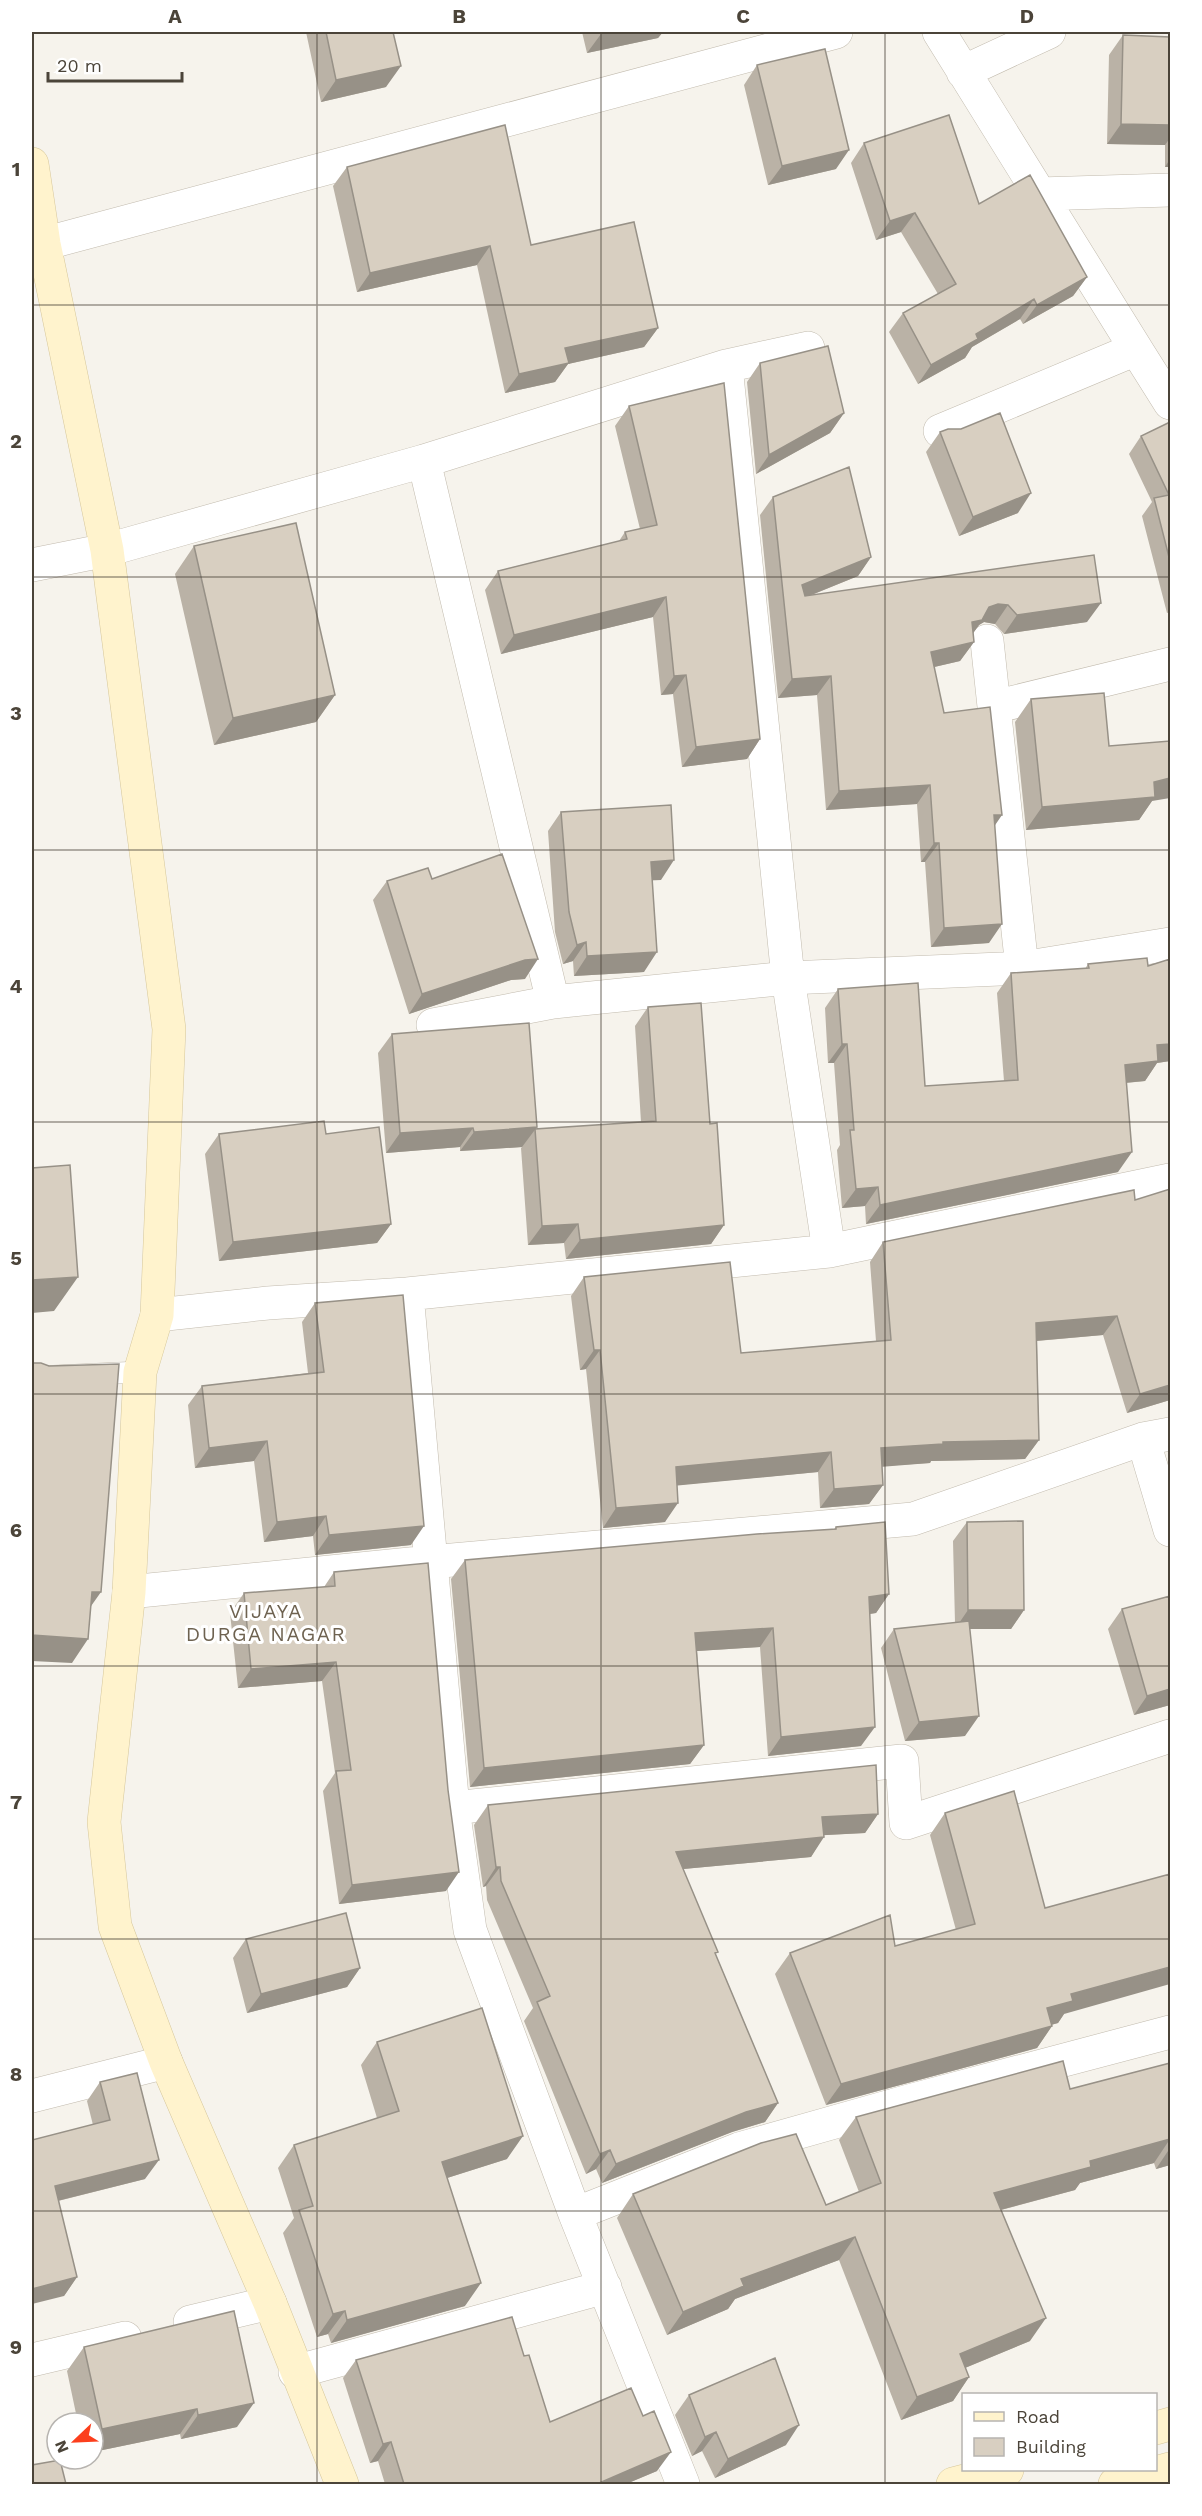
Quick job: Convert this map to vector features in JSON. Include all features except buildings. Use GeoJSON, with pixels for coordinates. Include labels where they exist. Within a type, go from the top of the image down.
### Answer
{"type":"FeatureCollection","features":[{"type":"Feature","properties":{"kind":"street"},"geometry":{"type":"LineString","coordinates":[[38,245],[836,32]]}},
{"type":"Feature","properties":{"kind":"street"},"geometry":{"type":"LineString","coordinates":[[939,32],[1170,403]]}},
{"type":"Feature","properties":{"kind":"street"},"geometry":{"type":"LineString","coordinates":[[963,72],[1048,32]]}},
{"type":"Feature","properties":{"kind":"street"},"geometry":{"type":"LineString","coordinates":[[32,164],[38,245],[107,550],[169,1029],[157,1315],[140,1372],[129,1592],[104,1822],[115,1926],[166,2062],[270,2303],[295,2372],[342,2484]]}},
{"type":"Feature","properties":{"kind":"street"},"geometry":{"type":"LineString","coordinates":[[1039,194],[1170,190]]}},
{"type":"Feature","properties":{"kind":"street"},"geometry":{"type":"LineString","coordinates":[[32,565],[107,550],[424,462],[726,366],[808,348]]}},
{"type":"Feature","properties":{"kind":"street"},"geometry":{"type":"LineString","coordinates":[[940,431],[1136,349]]}},
{"type":"Feature","properties":{"kind":"street"},"geometry":{"type":"LineString","coordinates":[[726,366],[788,978],[829,1251]]}},
{"type":"Feature","properties":{"kind":"street"},"geometry":{"type":"LineString","coordinates":[[424,462],[553,1002]]}},
{"type":"Feature","properties":{"kind":"street"},"geometry":{"type":"LineString","coordinates":[[987,641],[1022,968]]}},
{"type":"Feature","properties":{"kind":"street"},"geometry":{"type":"LineString","coordinates":[[994,707],[1170,664]]}},
{"type":"Feature","properties":{"kind":"street"},"geometry":{"type":"LineString","coordinates":[[433,1025],[553,1002],[788,978],[1022,968],[1170,944]]}},
{"type":"Feature","properties":{"kind":"street"},"geometry":{"type":"LineString","coordinates":[[157,1315],[268,1303],[407,1294],[829,1251],[1170,1180]]}},
{"type":"Feature","properties":{"kind":"street"},"geometry":{"type":"LineString","coordinates":[[407,1294],[453,1808],[470,1930],[575,2214],[683,2484]]}},
{"type":"Feature","properties":{"kind":"street"},"geometry":{"type":"LineString","coordinates":[[129,1592],[430,1562],[913,1519],[1157,1437],[1170,1530]]}},
{"type":"Feature","properties":{"kind":"street"},"geometry":{"type":"LineString","coordinates":[[453,1808],[902,1761],[906,1823],[1170,1736]]}},
{"type":"Feature","properties":{"kind":"street"},"geometry":{"type":"LineString","coordinates":[[575,2214],[739,2149],[1170,2032]]}},
{"type":"Feature","properties":{"kind":"street"},"geometry":{"type":"LineString","coordinates":[[32,2096],[166,2062]]}},
{"type":"Feature","properties":{"kind":"street"},"geometry":{"type":"LineString","coordinates":[[295,2372],[605,2287]]}},
{"type":"Feature","properties":{"kind":"street"},"geometry":{"type":"LineString","coordinates":[[32,2360],[270,2303]]}},
{"type":"Feature","properties":{"kind":"street"},"geometry":{"type":"LineString","coordinates":[[1115,2484],[1170,2469]]}},
{"type":"Feature","properties":{"kind":"street"},"geometry":{"type":"LineString","coordinates":[[953,2484],[1000,2471]]}},
{"type":"Feature","properties":{"kind":"lane"},"geometry":{"type":"LineString","coordinates":[[32,1377],[140,1372]]}},
{"type":"Feature","properties":{"kind":"district","name":"VIJAYA DURGA NAGAR"},"geometry":{"type":"Point","coordinates":[266,1622]}}]}
